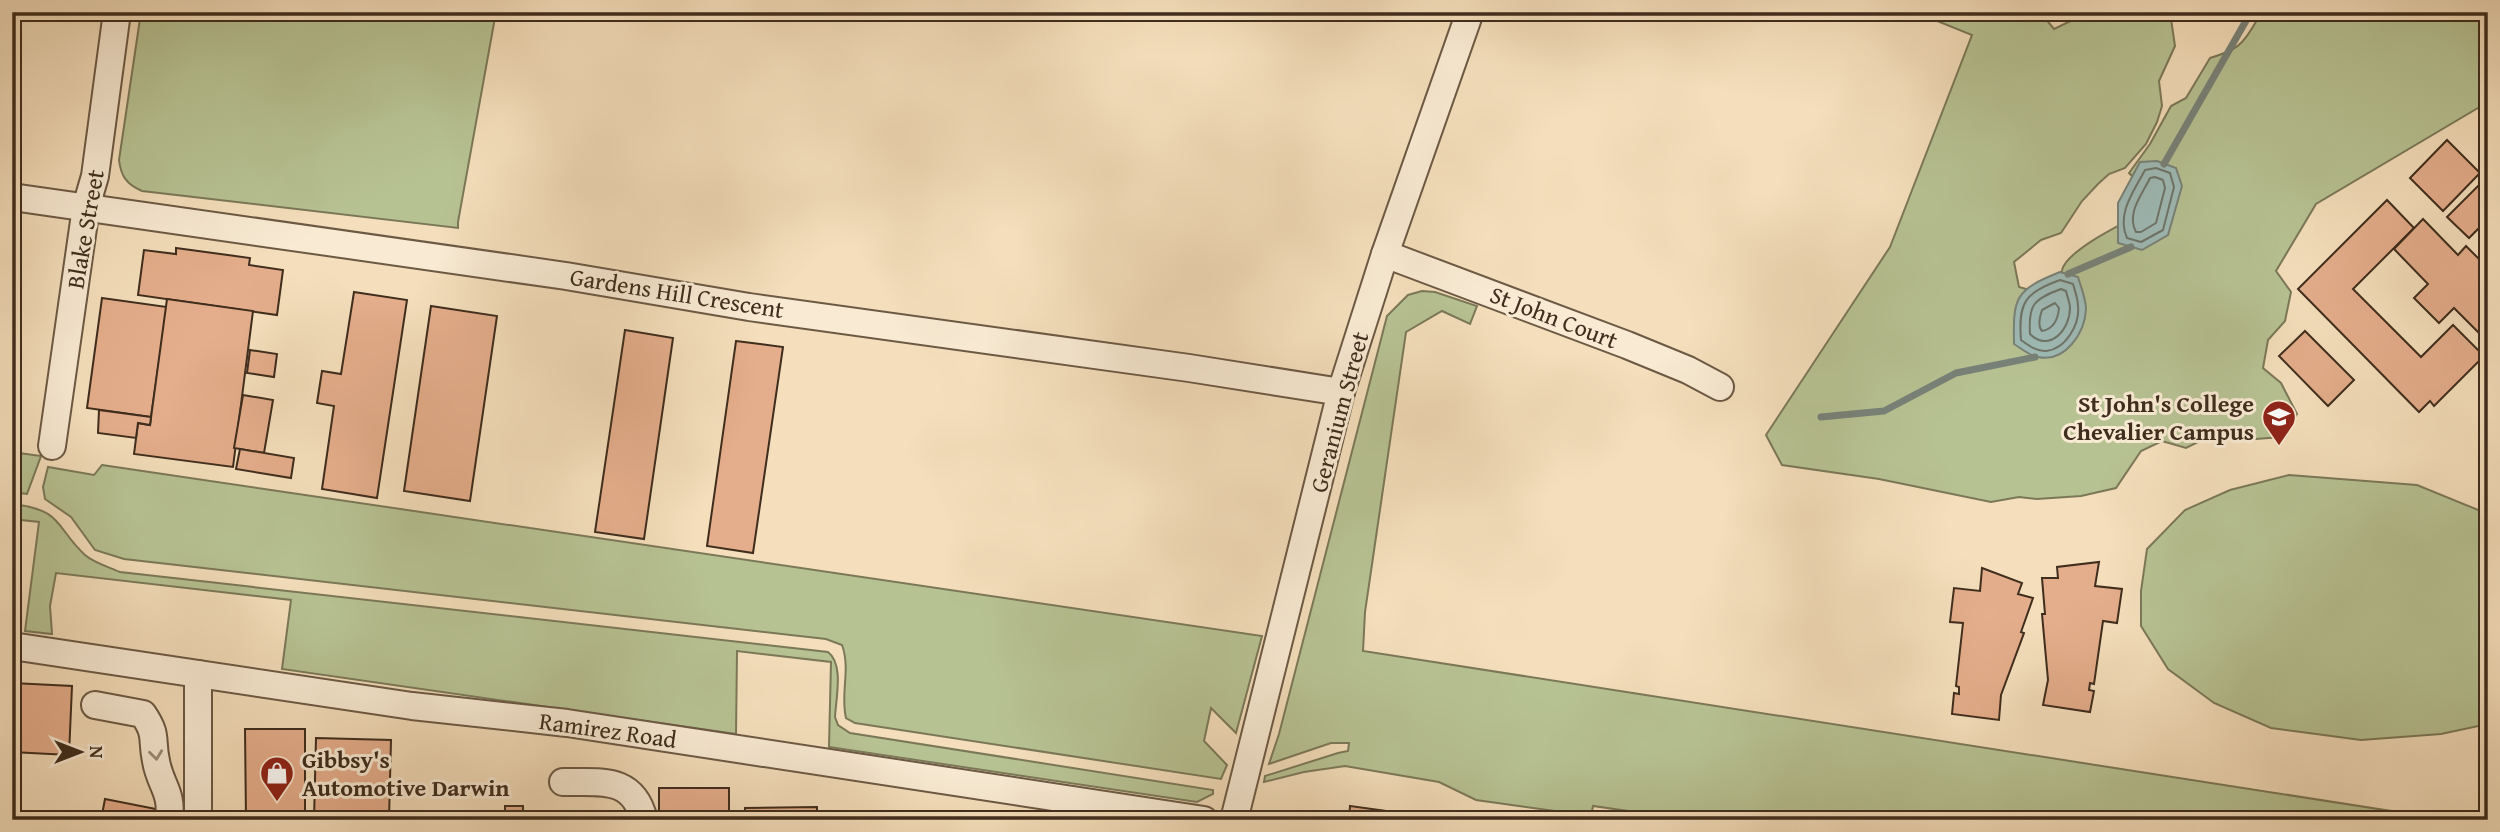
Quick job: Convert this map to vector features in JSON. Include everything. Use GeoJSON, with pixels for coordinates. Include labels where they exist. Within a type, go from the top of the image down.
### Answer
{"type":"FeatureCollection","features":[{"type":"Feature","properties":{"kind":"street","name":"Blake Street"},"geometry":{"type":"LineString","coordinates":[[52,446],[86,207],[95,176],[117,12]]}},
{"type":"Feature","properties":{"kind":"street","name":"Geranium Street"},"geometry":{"type":"LineString","coordinates":[[1234,820],[1341,392],[1385,254],[1470,12]]}},
{"type":"Feature","properties":{"kind":"street","name":"Gardens Hill Crescent"},"geometry":{"type":"LineString","coordinates":[[12,197],[566,275],[749,307],[1189,368],[1341,392]]}},
{"type":"Feature","properties":{"kind":"street","name":"St John Court"},"geometry":{"type":"LineString","coordinates":[[1385,254],[1688,369],[1720,387]]}},
{"type":"Feature","properties":{"kind":"street","name":"Ramirez Road"},"geometry":{"type":"LineString","coordinates":[[12,646],[412,706],[567,723],[1204,820]]}},
{"type":"Feature","properties":{"kind":"street"},"geometry":{"type":"LineString","coordinates":[[198,674],[198,820]]}},
{"type":"Feature","properties":{"kind":"street"},"geometry":{"type":"LineString","coordinates":[[95,705],[143,714],[154,730],[156,761],[171,804],[169,820]]}},
{"type":"Feature","properties":{"kind":"street"},"geometry":{"type":"LineString","coordinates":[[563,788],[619,784],[630,792],[638,803],[644,820]]}},
{"type":"Feature","properties":{"kind":"green space"},"geometry":{"type":"Polygon","coordinates":[[[141,12],[496,12],[458,228],[142,191],[132,185],[123,175],[119,160],[141,12]]]}},
{"type":"Feature","properties":{"kind":"green space"},"geometry":{"type":"Polygon","coordinates":[[[1915,12],[2040,12],[2054,29],[2081,16],[2081,12],[2170,12],[2175,46],[2159,81],[2162,106],[2146,144],[2125,168],[2109,174],[2098,184],[2082,201],[2061,233],[2041,240],[2014,262],[2019,287],[2044,294],[2062,293],[2062,270],[2077,252],[2161,203],[2129,173],[2150,144],[2171,106],[2186,98],[2210,58],[2233,49],[2248,35],[2257,20],[2253,12],[2488,12],[2488,102],[2316,204],[2276,271],[2291,292],[2285,321],[2268,340],[2263,368],[2281,383],[2297,414],[2282,437],[2242,440],[2208,437],[2186,448],[2162,441],[2141,451],[2116,488],[2081,496],[2037,499],[2019,497],[1991,502],[1879,479],[1782,465],[1766,435],[1890,247],[1972,35],[1915,12]]]}},
{"type":"Feature","properties":{"kind":"green space"},"geometry":{"type":"Polygon","coordinates":[[[1422,291],[1435,292],[1477,306],[1470,324],[1442,311],[1406,332],[1365,612],[1363,651],[2449,820],[1690,820],[1593,806],[1591,816],[1476,800],[1439,782],[1345,766],[1264,782],[1265,776],[1348,751],[1349,743],[1331,743],[1269,764],[1387,316],[1408,295],[1422,291]]]}},
{"type":"Feature","properties":{"kind":"green space"},"geometry":{"type":"Polygon","coordinates":[[[12,452],[41,456],[27,494],[12,492],[12,452]]]}},
{"type":"Feature","properties":{"kind":"green space"},"geometry":{"type":"Polygon","coordinates":[[[102,465],[1262,636],[1236,733],[1211,708],[1204,741],[1227,765],[1221,779],[855,723],[846,718],[844,709],[846,663],[842,645],[826,639],[124,559],[95,550],[71,517],[45,499],[43,487],[48,467],[94,475],[102,465]]]}},
{"type":"Feature","properties":{"kind":"green space"},"geometry":{"type":"Polygon","coordinates":[[[2289,475],[2417,485],[2488,514],[2488,724],[2441,734],[2361,740],[2271,728],[2214,703],[2168,669],[2141,626],[2141,591],[2147,549],[2185,510],[2230,490],[2289,475]]]}},
{"type":"Feature","properties":{"kind":"green space"},"geometry":{"type":"Polygon","coordinates":[[[12,504],[41,510],[50,515],[85,555],[120,572],[828,652],[833,657],[838,673],[835,717],[838,725],[850,733],[1213,790],[1213,794],[1197,802],[829,747],[831,662],[737,651],[736,734],[282,669],[291,600],[56,573],[50,606],[52,634],[25,631],[39,522],[12,519],[12,504]]]}},
{"type":"Feature","properties":{"kind":"water"},"geometry":{"type":"Polygon","coordinates":[[[2157,161],[2176,168],[2182,186],[2168,235],[2142,250],[2118,243],[2118,203],[2140,162],[2157,161]]]}},
{"type":"Feature","properties":{"kind":"water"},"geometry":{"type":"Polygon","coordinates":[[[2060,272],[2078,277],[2085,301],[2085,318],[2077,336],[2065,351],[2048,358],[2035,356],[2014,344],[2016,305],[2025,290],[2060,272]]]}},
{"type":"Feature","properties":{"kind":"building"},"geometry":{"type":"Polygon","coordinates":[[[2447,140],[2480,173],[2443,211],[2410,178],[2447,140]]]}},
{"type":"Feature","properties":{"kind":"building"},"geometry":{"type":"Polygon","coordinates":[[[2487,177],[2488,219],[2469,238],[2447,217],[2487,177]]]}},
{"type":"Feature","properties":{"kind":"building"},"geometry":{"type":"Polygon","coordinates":[[[2387,200],[2414,228],[2353,289],[2421,357],[2453,325],[2484,356],[2434,406],[2430,401],[2419,412],[2298,289],[2387,200]]]}},
{"type":"Feature","properties":{"kind":"building"},"geometry":{"type":"Polygon","coordinates":[[[2423,219],[2458,255],[2466,246],[2488,268],[2488,273],[2482,279],[2488,285],[2488,342],[2454,308],[2439,323],[2414,298],[2428,284],[2394,249],[2423,219]]]}},
{"type":"Feature","properties":{"kind":"building"},"geometry":{"type":"Polygon","coordinates":[[[176,248],[250,258],[249,265],[283,270],[277,315],[138,295],[144,250],[176,254],[176,248]]]}},
{"type":"Feature","properties":{"kind":"building"},"geometry":{"type":"Polygon","coordinates":[[[354,292],[407,300],[377,498],[322,489],[334,406],[317,403],[322,371],[341,374],[354,292]]]}},
{"type":"Feature","properties":{"kind":"building"},"geometry":{"type":"Polygon","coordinates":[[[102,298],[167,307],[151,417],[87,408],[102,298]]]}},
{"type":"Feature","properties":{"kind":"building"},"geometry":{"type":"Polygon","coordinates":[[[167,299],[253,311],[233,467],[134,454],[138,423],[150,425],[167,299]]]}},
{"type":"Feature","properties":{"kind":"building"},"geometry":{"type":"Polygon","coordinates":[[[431,306],[497,316],[470,501],[404,491],[431,306]]]}},
{"type":"Feature","properties":{"kind":"building"},"geometry":{"type":"Polygon","coordinates":[[[625,330],[673,338],[644,539],[595,532],[625,330]]]}},
{"type":"Feature","properties":{"kind":"building"},"geometry":{"type":"Polygon","coordinates":[[[2305,331],[2354,380],[2328,406],[2279,356],[2305,331]]]}},
{"type":"Feature","properties":{"kind":"building"},"geometry":{"type":"Polygon","coordinates":[[[736,341],[783,347],[753,553],[707,546],[736,341]]]}},
{"type":"Feature","properties":{"kind":"building"},"geometry":{"type":"Polygon","coordinates":[[[250,350],[277,354],[274,377],[247,373],[250,350]]]}},
{"type":"Feature","properties":{"kind":"building"},"geometry":{"type":"Polygon","coordinates":[[[243,395],[273,400],[264,453],[234,448],[243,395]]]}},
{"type":"Feature","properties":{"kind":"building"},"geometry":{"type":"Polygon","coordinates":[[[99,410],[151,417],[150,425],[138,423],[136,438],[98,433],[99,410]]]}},
{"type":"Feature","properties":{"kind":"building"},"geometry":{"type":"Polygon","coordinates":[[[240,449],[294,458],[291,478],[236,469],[240,449]]]}},
{"type":"Feature","properties":{"kind":"building"},"geometry":{"type":"Polygon","coordinates":[[[2099,562],[2095,586],[2122,589],[2117,623],[2103,621],[2094,684],[2090,683],[2089,690],[2094,691],[2090,712],[2043,705],[2048,680],[2042,614],[2045,614],[2042,578],[2058,578],[2057,567],[2099,562]]]}},
{"type":"Feature","properties":{"kind":"building"},"geometry":{"type":"Polygon","coordinates":[[[1982,568],[2022,583],[2018,594],[2033,598],[2021,632],[2024,633],[2001,695],[1999,720],[1952,714],[1954,693],[1959,694],[1959,687],[1956,686],[1963,623],[1950,622],[1954,588],[1980,591],[1982,568]]]}},
{"type":"Feature","properties":{"kind":"building"},"geometry":{"type":"Polygon","coordinates":[[[12,683],[72,686],[69,755],[12,752],[12,683]]]}},
{"type":"Feature","properties":{"kind":"building"},"geometry":{"type":"Polygon","coordinates":[[[245,729],[305,729],[305,820],[246,820],[245,729]]]}},
{"type":"Feature","properties":{"kind":"building"},"geometry":{"type":"Polygon","coordinates":[[[316,738],[391,740],[389,820],[314,820],[316,738]]]}},
{"type":"Feature","properties":{"kind":"building"},"geometry":{"type":"Polygon","coordinates":[[[659,788],[729,788],[729,820],[659,820],[659,788]]]}},
{"type":"Feature","properties":{"kind":"building"},"geometry":{"type":"Polygon","coordinates":[[[105,799],[161,810],[159,820],[101,820],[105,799]]]}},
{"type":"Feature","properties":{"kind":"building"},"geometry":{"type":"Polygon","coordinates":[[[505,806],[523,806],[523,820],[457,820],[457,815],[505,816],[505,806]]]}},
{"type":"Feature","properties":{"kind":"building"},"geometry":{"type":"Polygon","coordinates":[[[1350,806],[1431,817],[1431,820],[1349,820],[1350,806]]]}},
{"type":"Feature","properties":{"kind":"building"},"geometry":{"type":"Polygon","coordinates":[[[817,807],[817,820],[745,820],[745,808],[817,807]]]}},
{"type":"Feature","properties":{"kind":"waterway"},"geometry":{"type":"LineString","coordinates":[[2164,164],[2251,12]]}},
{"type":"Feature","properties":{"kind":"waterway"},"geometry":{"type":"LineString","coordinates":[[2068,274],[2131,247]]}},
{"type":"Feature","properties":{"kind":"waterway"},"geometry":{"type":"LineString","coordinates":[[1821,417],[1884,411],[1956,373],[2035,357]]}},
{"type":"Feature","properties":{"kind":"place","name":"St John's College Chevalier Campus"},"geometry":{"type":"Point","coordinates":[2279,447]}},
{"type":"Feature","properties":{"kind":"place","name":"Gibbsy's Automotive Darwin"},"geometry":{"type":"Point","coordinates":[277,803]}}]}
